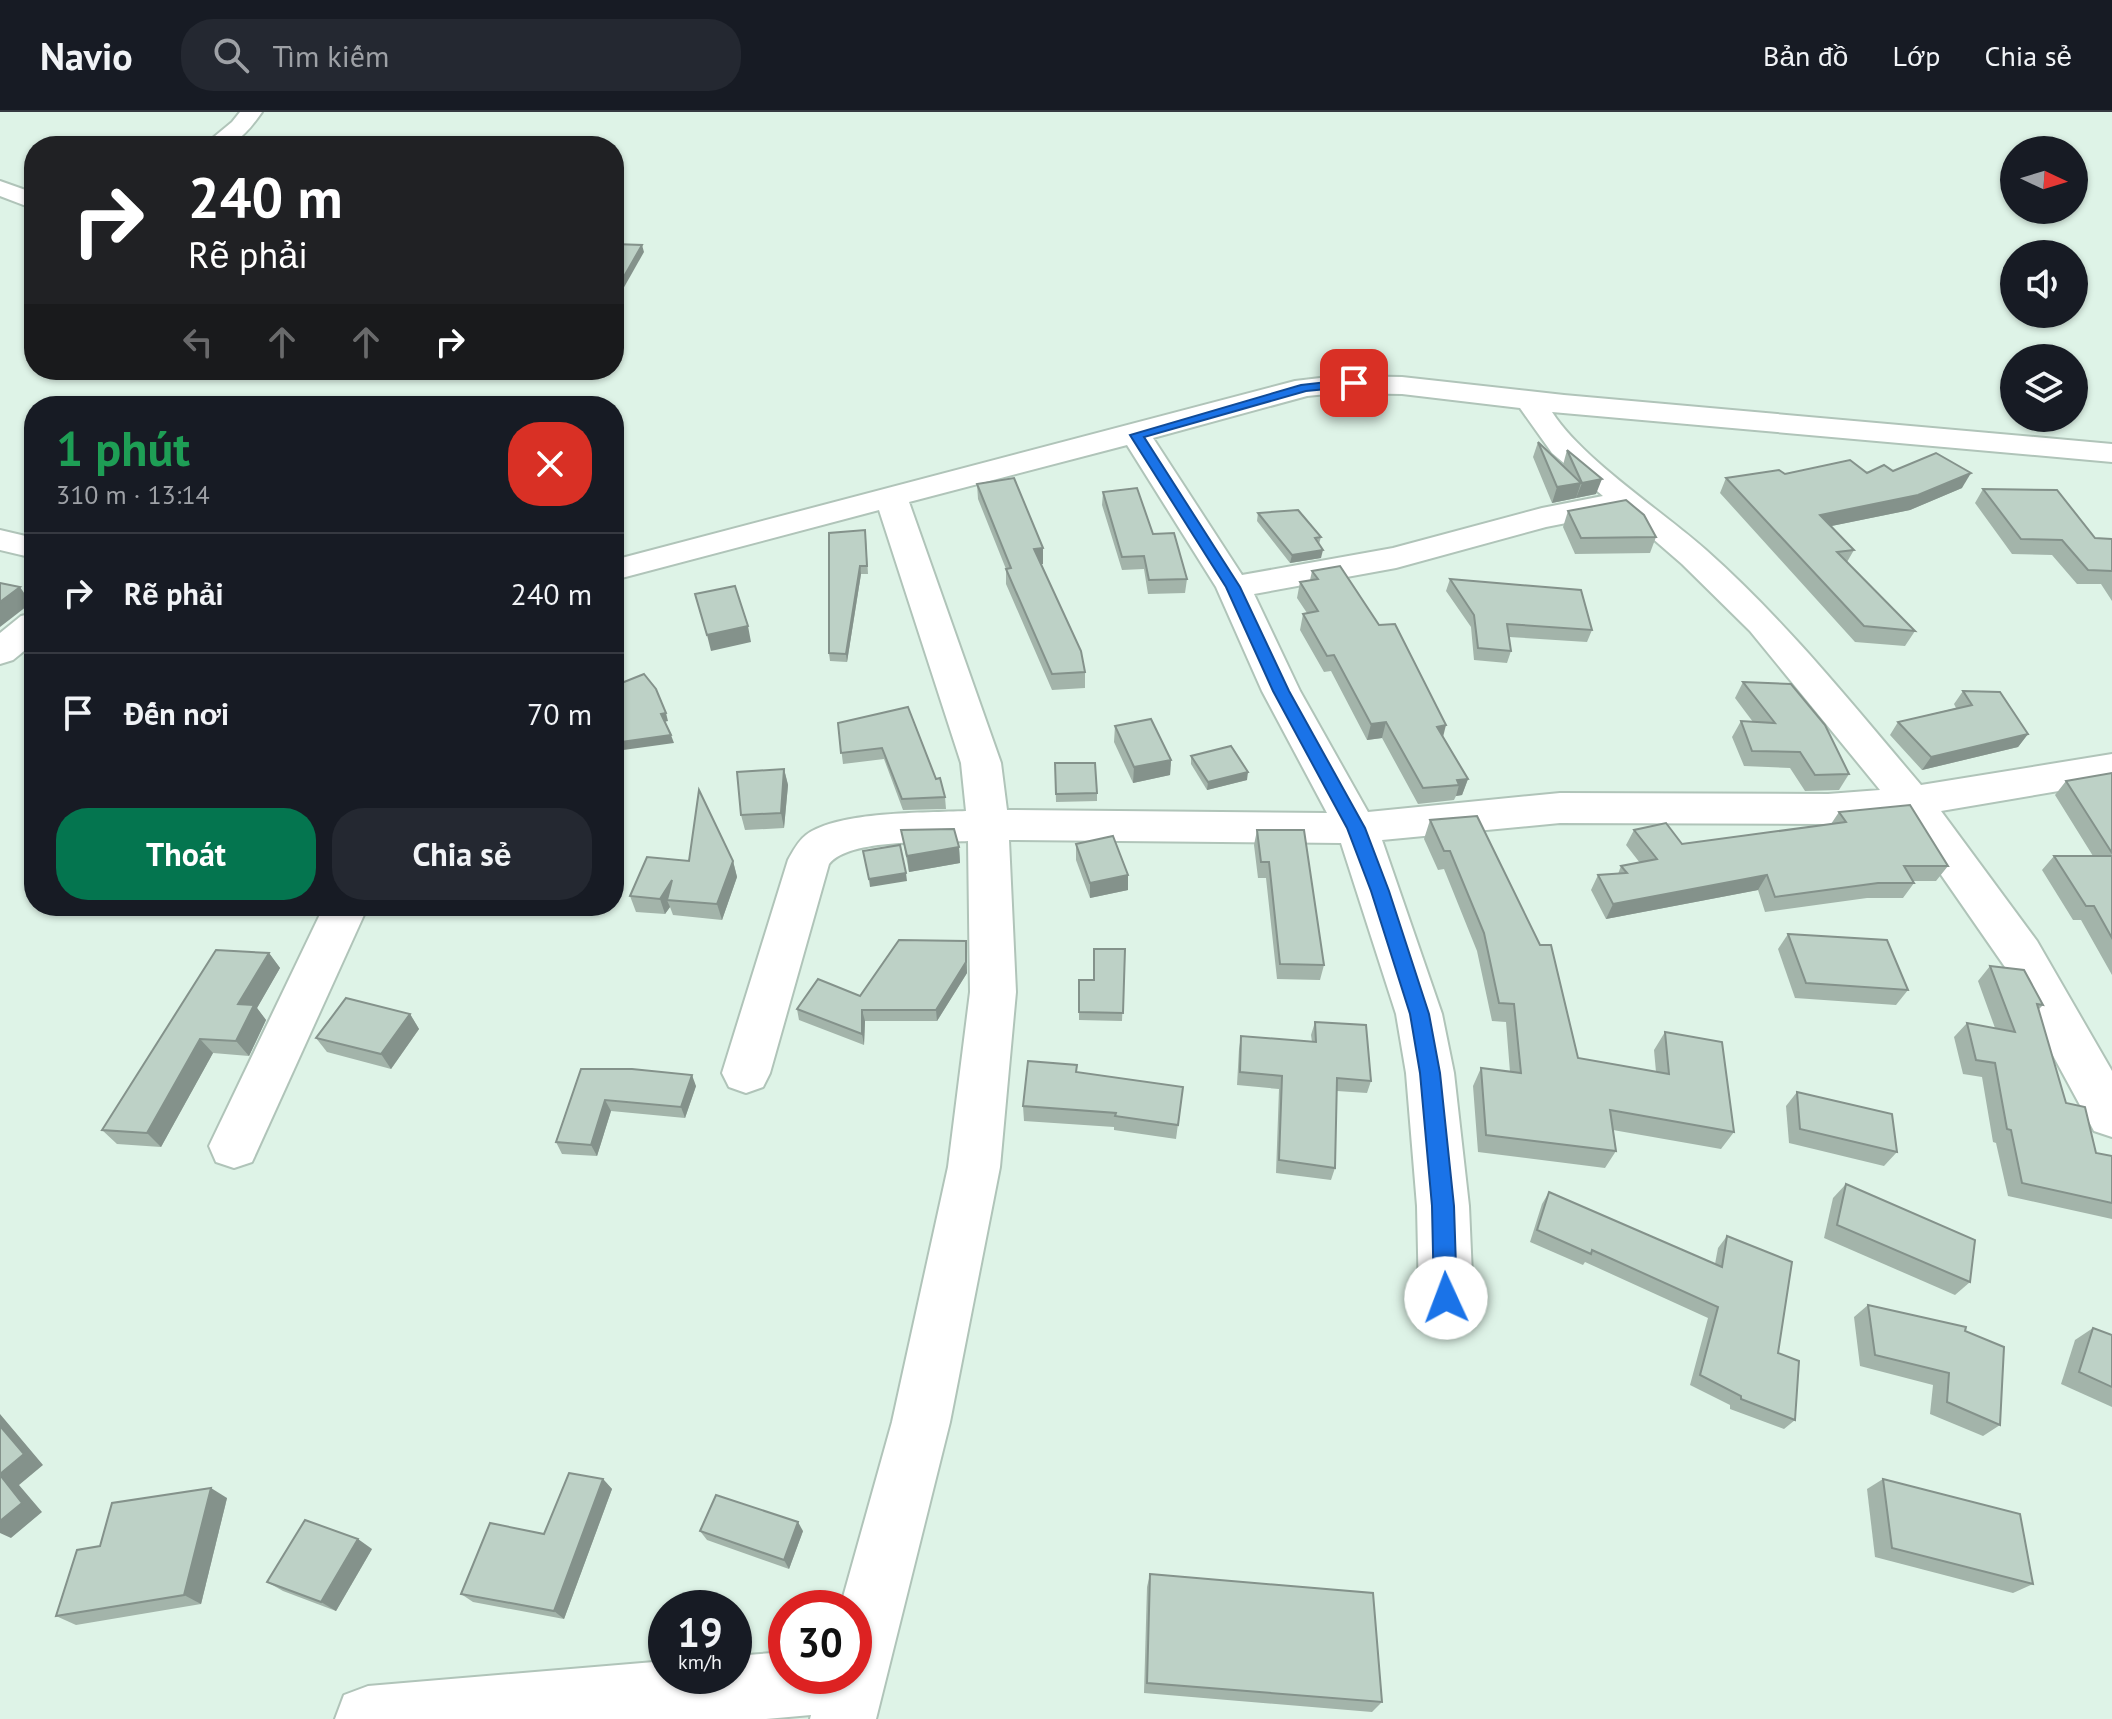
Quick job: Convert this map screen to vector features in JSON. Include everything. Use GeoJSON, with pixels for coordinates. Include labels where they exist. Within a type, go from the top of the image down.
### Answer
{"type":"FeatureCollection","features":[{"type":"Feature","properties":{"kind":"street"},"geometry":{"type":"LineString","coordinates":[[228,136],[240,127],[251,112]]}},
{"type":"Feature","properties":{"kind":"street"},"geometry":{"type":"LineString","coordinates":[[0,188],[24,198]]}},
{"type":"Feature","properties":{"kind":"street"},"geometry":{"type":"LineString","coordinates":[[624,567],[1136,435],[1305,387],[1327,384],[1378,384],[2108,456]]}},
{"type":"Feature","properties":{"kind":"street"},"geometry":{"type":"LineString","coordinates":[[1531,401],[1553,435],[1763,623],[1912,801],[2021,954],[2112,1116]]}},
{"type":"Feature","properties":{"kind":"street"},"geometry":{"type":"LineString","coordinates":[[1136,435],[1233,587],[1281,691],[1356,828],[1403,956],[1419,1014],[1430,1073],[1443,1206],[1446,1298]]}},
{"type":"Feature","properties":{"kind":"street"},"geometry":{"type":"LineString","coordinates":[[872,1608],[921,1422],[974,1167],[993,992],[988,825],[981,763],[891,496]]}},
{"type":"Feature","properties":{"kind":"street"},"geometry":{"type":"LineString","coordinates":[[1233,587],[1396,558],[1542,518],[1629,501]]}},
{"type":"Feature","properties":{"kind":"street"},"geometry":{"type":"LineString","coordinates":[[0,540],[24,546]]}},
{"type":"Feature","properties":{"kind":"street"},"geometry":{"type":"LineString","coordinates":[[0,652],[24,632]]}},
{"type":"Feature","properties":{"kind":"street"},"geometry":{"type":"LineString","coordinates":[[746,1073],[809,860],[819,847],[851,834],[988,825],[1356,828],[1560,808],[1661,806],[1794,811],[1912,801],[2112,768]]}},
{"type":"Feature","properties":{"kind":"street"},"geometry":{"type":"LineString","coordinates":[[234,1146],[285,1043],[342,916]]}},
{"type":"Feature","properties":{"kind":"street"},"geometry":{"type":"LineString","coordinates":[[368,1719],[768,1692]]}},
{"type":"Feature","properties":{"kind":"building"},"geometry":{"type":"Polygon","coordinates":[[[624,244],[642,245],[624,276],[624,244]]]}},
{"type":"Feature","properties":{"kind":"building"},"geometry":{"type":"Polygon","coordinates":[[[1538,442],[1581,483],[1557,487],[1538,442]]]}},
{"type":"Feature","properties":{"kind":"building"},"geometry":{"type":"Polygon","coordinates":[[[1567,450],[1602,479],[1582,483],[1567,450]]]}},
{"type":"Feature","properties":{"kind":"building"},"geometry":{"type":"Polygon","coordinates":[[[1936,453],[1971,473],[1918,495],[1820,515],[1854,550],[1837,552],[1915,631],[1864,626],[1726,478],[1779,470],[1785,474],[1850,460],[1867,473],[1884,465],[1893,471],[1936,453]]]}},
{"type":"Feature","properties":{"kind":"building"},"geometry":{"type":"Polygon","coordinates":[[[1014,478],[1043,548],[1034,549],[1081,651],[1085,672],[1052,674],[1006,569],[1011,568],[977,484],[1014,478]]]}},
{"type":"Feature","properties":{"kind":"building"},"geometry":{"type":"Polygon","coordinates":[[[1137,488],[1153,534],[1174,533],[1187,579],[1149,580],[1144,556],[1122,557],[1103,492],[1137,488]]]}},
{"type":"Feature","properties":{"kind":"building"},"geometry":{"type":"Polygon","coordinates":[[[1983,489],[2057,490],[2095,538],[2112,539],[2112,571],[2088,570],[2062,540],[2021,539],[1983,489]]]}},
{"type":"Feature","properties":{"kind":"building"},"geometry":{"type":"Polygon","coordinates":[[[1626,500],[1644,515],[1656,537],[1581,538],[1568,511],[1626,500]]]}},
{"type":"Feature","properties":{"kind":"building"},"geometry":{"type":"Polygon","coordinates":[[[1298,510],[1321,537],[1315,538],[1323,550],[1292,555],[1258,513],[1298,510]]]}},
{"type":"Feature","properties":{"kind":"building"},"geometry":{"type":"Polygon","coordinates":[[[865,530],[867,566],[860,566],[846,654],[829,653],[829,533],[865,530]]]}},
{"type":"Feature","properties":{"kind":"building"},"geometry":{"type":"Polygon","coordinates":[[[1340,566],[1379,625],[1395,624],[1446,725],[1437,727],[1468,779],[1457,780],[1459,785],[1423,788],[1386,722],[1371,724],[1334,655],[1327,656],[1303,614],[1318,611],[1300,582],[1318,579],[1312,571],[1340,566]]]}},
{"type":"Feature","properties":{"kind":"building"},"geometry":{"type":"Polygon","coordinates":[[[1450,579],[1581,590],[1592,630],[1507,624],[1511,651],[1478,648],[1474,615],[1450,579]]]}},
{"type":"Feature","properties":{"kind":"building"},"geometry":{"type":"Polygon","coordinates":[[[0,583],[20,587],[0,602],[0,583]]]}},
{"type":"Feature","properties":{"kind":"building"},"geometry":{"type":"Polygon","coordinates":[[[735,586],[748,626],[707,635],[695,594],[735,586]]]}},
{"type":"Feature","properties":{"kind":"building"},"geometry":{"type":"Polygon","coordinates":[[[644,674],[656,689],[666,713],[661,714],[671,735],[624,742],[624,682],[644,674]]]}},
{"type":"Feature","properties":{"kind":"building"},"geometry":{"type":"Polygon","coordinates":[[[1743,682],[1791,684],[1825,725],[1849,774],[1815,775],[1800,752],[1752,751],[1741,721],[1775,723],[1743,682]]]}},
{"type":"Feature","properties":{"kind":"building"},"geometry":{"type":"Polygon","coordinates":[[[1963,691],[2000,692],[2028,734],[1931,757],[1898,722],[1972,705],[1963,691]]]}},
{"type":"Feature","properties":{"kind":"building"},"geometry":{"type":"Polygon","coordinates":[[[908,707],[936,779],[940,778],[945,797],[902,799],[882,748],[841,753],[838,723],[908,707]]]}},
{"type":"Feature","properties":{"kind":"building"},"geometry":{"type":"Polygon","coordinates":[[[1151,719],[1171,760],[1134,767],[1115,726],[1151,719]]]}},
{"type":"Feature","properties":{"kind":"building"},"geometry":{"type":"Polygon","coordinates":[[[1231,746],[1248,772],[1208,782],[1191,756],[1231,746]]]}},
{"type":"Feature","properties":{"kind":"building"},"geometry":{"type":"Polygon","coordinates":[[[1055,763],[1095,763],[1097,793],[1056,794],[1055,763]]]}},
{"type":"Feature","properties":{"kind":"building"},"geometry":{"type":"Polygon","coordinates":[[[784,769],[781,813],[741,815],[737,772],[784,769]]]}},
{"type":"Feature","properties":{"kind":"building"},"geometry":{"type":"Polygon","coordinates":[[[2112,773],[2112,853],[2066,781],[2112,773]]]}},
{"type":"Feature","properties":{"kind":"building"},"geometry":{"type":"Polygon","coordinates":[[[699,790],[733,861],[717,904],[667,900],[672,880],[660,899],[630,896],[647,857],[689,861],[699,790]]]}},
{"type":"Feature","properties":{"kind":"building"},"geometry":{"type":"Polygon","coordinates":[[[1910,805],[1948,866],[1904,866],[1914,883],[1878,883],[1775,897],[1767,875],[1613,904],[1598,875],[1627,873],[1621,866],[1657,859],[1634,830],[1666,823],[1682,844],[1846,822],[1839,812],[1910,805]]]}},
{"type":"Feature","properties":{"kind":"building"},"geometry":{"type":"Polygon","coordinates":[[[1477,816],[1540,945],[1551,945],[1578,1058],[1669,1074],[1665,1032],[1722,1042],[1734,1132],[1610,1110],[1616,1151],[1486,1135],[1481,1068],[1521,1073],[1514,1004],[1499,1003],[1484,933],[1450,851],[1444,851],[1430,820],[1477,816]]]}},
{"type":"Feature","properties":{"kind":"building"},"geometry":{"type":"Polygon","coordinates":[[[954,829],[959,847],[907,856],[901,830],[954,829]]]}},
{"type":"Feature","properties":{"kind":"building"},"geometry":{"type":"Polygon","coordinates":[[[1257,830],[1304,830],[1324,965],[1280,964],[1269,862],[1261,862],[1257,830]]]}},
{"type":"Feature","properties":{"kind":"building"},"geometry":{"type":"Polygon","coordinates":[[[1113,836],[1128,875],[1090,883],[1076,844],[1113,836]]]}},
{"type":"Feature","properties":{"kind":"building"},"geometry":{"type":"Polygon","coordinates":[[[900,845],[906,873],[869,879],[863,851],[900,845]]]}},
{"type":"Feature","properties":{"kind":"building"},"geometry":{"type":"Polygon","coordinates":[[[2054,856],[2112,856],[2112,938],[2094,906],[2086,906],[2054,856]]]}},
{"type":"Feature","properties":{"kind":"building"},"geometry":{"type":"Polygon","coordinates":[[[1788,934],[1887,940],[1908,990],[1806,983],[1788,934]]]}},
{"type":"Feature","properties":{"kind":"building"},"geometry":{"type":"Polygon","coordinates":[[[899,940],[966,941],[966,962],[936,1010],[862,1010],[862,1034],[797,1009],[818,979],[860,996],[899,940]]]}},
{"type":"Feature","properties":{"kind":"building"},"geometry":{"type":"Polygon","coordinates":[[[1094,949],[1125,949],[1123,1013],[1079,1012],[1079,980],[1094,980],[1094,949]]]}},
{"type":"Feature","properties":{"kind":"building"},"geometry":{"type":"Polygon","coordinates":[[[216,950],[269,953],[238,1004],[254,1005],[236,1041],[200,1039],[147,1133],[102,1130],[216,950]]]}},
{"type":"Feature","properties":{"kind":"building"},"geometry":{"type":"Polygon","coordinates":[[[1990,966],[2024,970],[2043,1005],[2037,1004],[2066,1103],[2085,1107],[2096,1153],[2112,1156],[2112,1203],[2022,1183],[2011,1130],[2007,1129],[1995,1063],[1976,1060],[1967,1023],[2015,1032],[1990,966]]]}},
{"type":"Feature","properties":{"kind":"building"},"geometry":{"type":"Polygon","coordinates":[[[346,998],[410,1014],[381,1054],[316,1038],[346,998]]]}},
{"type":"Feature","properties":{"kind":"building"},"geometry":{"type":"Polygon","coordinates":[[[1315,1022],[1366,1025],[1371,1081],[1337,1078],[1335,1168],[1279,1160],[1282,1076],[1240,1072],[1241,1036],[1316,1042],[1315,1022]]]}},
{"type":"Feature","properties":{"kind":"building"},"geometry":{"type":"Polygon","coordinates":[[[1028,1061],[1077,1065],[1076,1072],[1183,1087],[1178,1125],[1115,1116],[1116,1113],[1023,1106],[1028,1061]]]}},
{"type":"Feature","properties":{"kind":"building"},"geometry":{"type":"Polygon","coordinates":[[[581,1069],[632,1069],[692,1075],[681,1107],[605,1100],[591,1145],[556,1142],[581,1069]]]}},
{"type":"Feature","properties":{"kind":"building"},"geometry":{"type":"Polygon","coordinates":[[[1797,1092],[1892,1114],[1897,1152],[1800,1129],[1797,1092]]]}},
{"type":"Feature","properties":{"kind":"building"},"geometry":{"type":"Polygon","coordinates":[[[1846,1184],[1975,1240],[1970,1282],[1837,1225],[1846,1184]]]}},
{"type":"Feature","properties":{"kind":"building"},"geometry":{"type":"Polygon","coordinates":[[[1549,1192],[1722,1267],[1727,1236],[1792,1262],[1778,1353],[1799,1361],[1795,1420],[1741,1399],[1741,1396],[1700,1375],[1718,1307],[1592,1250],[1591,1254],[1537,1230],[1549,1192]]]}},
{"type":"Feature","properties":{"kind":"building"},"geometry":{"type":"Polygon","coordinates":[[[1868,1305],[1966,1327],[1965,1331],[2004,1347],[2000,1425],[1947,1402],[1949,1373],[1875,1355],[1868,1305]]]}},
{"type":"Feature","properties":{"kind":"building"},"geometry":{"type":"Polygon","coordinates":[[[2093,1328],[2112,1335],[2112,1387],[2079,1372],[2093,1328]]]}},
{"type":"Feature","properties":{"kind":"building"},"geometry":{"type":"Polygon","coordinates":[[[0,1426],[24,1454],[0,1474],[0,1426]]]}},
{"type":"Feature","properties":{"kind":"building"},"geometry":{"type":"Polygon","coordinates":[[[569,1473],[603,1479],[554,1611],[461,1594],[490,1523],[544,1534],[569,1473]]]}},
{"type":"Feature","properties":{"kind":"building"},"geometry":{"type":"Polygon","coordinates":[[[0,1475],[22,1503],[0,1521],[0,1475]]]}},
{"type":"Feature","properties":{"kind":"building"},"geometry":{"type":"Polygon","coordinates":[[[1883,1479],[2020,1514],[2033,1584],[1892,1548],[1883,1479]]]}},
{"type":"Feature","properties":{"kind":"building"},"geometry":{"type":"Polygon","coordinates":[[[211,1488],[184,1595],[56,1616],[77,1550],[100,1546],[112,1503],[211,1488]]]}},
{"type":"Feature","properties":{"kind":"building"},"geometry":{"type":"Polygon","coordinates":[[[716,1495],[798,1522],[784,1560],[700,1531],[716,1495]]]}},
{"type":"Feature","properties":{"kind":"building"},"geometry":{"type":"Polygon","coordinates":[[[305,1520],[358,1539],[321,1602],[267,1582],[305,1520]]]}},
{"type":"Feature","properties":{"kind":"building"},"geometry":{"type":"Polygon","coordinates":[[[1150,1574],[1373,1593],[1382,1702],[1147,1683],[1150,1574]]]}},
{"type":"Feature","properties":{"kind":"route"},"geometry":{"type":"LineString","coordinates":[[1354,383],[1305,387],[1136,435],[1233,587],[1281,691],[1356,828],[1380,891],[1419,1014],[1430,1073],[1443,1206],[1446,1298]]}}]}
